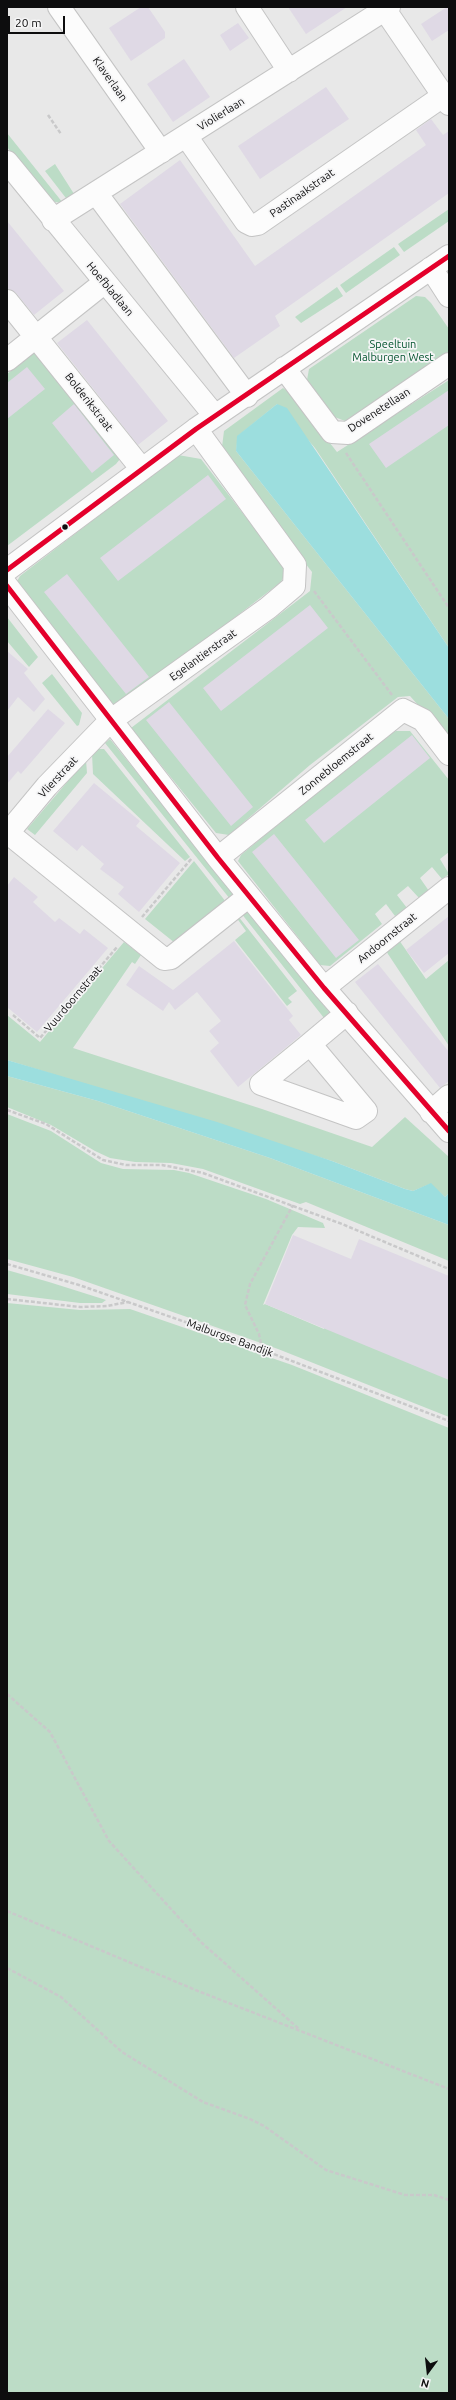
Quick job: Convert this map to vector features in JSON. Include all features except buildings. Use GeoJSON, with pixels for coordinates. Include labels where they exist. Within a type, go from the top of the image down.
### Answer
{"type":"FeatureCollection","features":[{"type":"Feature","properties":{"kind":"street","name":"Klaverlaan"},"geometry":{"type":"LineString","coordinates":[[60,7],[161,152]]}},
{"type":"Feature","properties":{"kind":"street"},"geometry":{"type":"LineString","coordinates":[[246,7],[289,71]]}},
{"type":"Feature","properties":{"kind":"street","name":"Violierlaan"},"geometry":{"type":"LineString","coordinates":[[53,220],[387,8]]}},
{"type":"Feature","properties":{"kind":"street"},"geometry":{"type":"LineString","coordinates":[[387,8],[446,100]]}},
{"type":"Feature","properties":{"kind":"street","name":"Pastinaakstraat"},"geometry":{"type":"LineString","coordinates":[[186,136],[246,222],[252,225],[258,224],[446,100]]}},
{"type":"Feature","properties":{"kind":"street","name":"Hoefbladlaan"},"geometry":{"type":"LineString","coordinates":[[7,162],[214,416]]}},
{"type":"Feature","properties":{"kind":"street"},"geometry":{"type":"LineString","coordinates":[[96,193],[247,396]]}},
{"type":"Feature","properties":{"kind":"street"},"geometry":{"type":"LineString","coordinates":[[7,570],[141,468],[214,416],[247,396],[284,368],[449,256]]}},
{"type":"Feature","properties":{"kind":"street"},"geometry":{"type":"LineString","coordinates":[[430,268],[449,296]]}},
{"type":"Feature","properties":{"kind":"street"},"geometry":{"type":"LineString","coordinates":[[7,360],[105,282]]}},
{"type":"Feature","properties":{"kind":"street","name":"Bolderikstraat"},"geometry":{"type":"LineString","coordinates":[[7,301],[141,468]]}},
{"type":"Feature","properties":{"kind":"street","name":"Dovenetellaan"},"geometry":{"type":"LineString","coordinates":[[284,368],[332,432],[348,433],[449,364]]}},
{"type":"Feature","properties":{"kind":"street"},"geometry":{"type":"LineString","coordinates":[[196,429],[294,576]]}},
{"type":"Feature","properties":{"kind":"street","name":"Egelantierstraat"},"geometry":{"type":"LineString","coordinates":[[110,721],[268,608],[294,576]]}},
{"type":"Feature","properties":{"kind":"street"},"geometry":{"type":"LineString","coordinates":[[7,586],[110,721],[218,858],[324,988],[449,1132]]}},
{"type":"Feature","properties":{"kind":"street"},"geometry":{"type":"LineString","coordinates":[[403,710],[423,720],[449,754]]}},
{"type":"Feature","properties":{"kind":"street","name":"Zonnebloemstraat"},"geometry":{"type":"LineString","coordinates":[[218,858],[403,710]]}},
{"type":"Feature","properties":{"kind":"street","name":"Vlierstraat"},"geometry":{"type":"LineString","coordinates":[[7,834],[48,786],[110,721]]}},
{"type":"Feature","properties":{"kind":"street"},"geometry":{"type":"LineString","coordinates":[[7,834],[159,957],[171,958],[249,896]]}},
{"type":"Feature","properties":{"kind":"street","name":"Andoornstraat"},"geometry":{"type":"LineString","coordinates":[[324,988],[449,888]]}},
{"type":"Feature","properties":{"kind":"street"},"geometry":{"type":"LineString","coordinates":[[310,1044],[347,1014]]}},
{"type":"Feature","properties":{"kind":"street"},"geometry":{"type":"LineString","coordinates":[[431,1112],[449,1096]]}},
{"type":"Feature","properties":{"kind":"path"},"geometry":{"type":"LineString","coordinates":[[48,115],[61,134]]}},
{"type":"Feature","properties":{"kind":"path"},"geometry":{"type":"LineString","coordinates":[[332,432],[449,608]]}},
{"type":"Feature","properties":{"kind":"path"},"geometry":{"type":"LineString","coordinates":[[294,576],[403,710]]}},
{"type":"Feature","properties":{"kind":"path"},"geometry":{"type":"LineString","coordinates":[[129,933],[193,857]]}},
{"type":"Feature","properties":{"kind":"path","name":"Vuurdoornstraat"},"geometry":{"type":"LineString","coordinates":[[12,1015],[40,1038],[129,933]]}},
{"type":"Feature","properties":{"kind":"path"},"geometry":{"type":"LineString","coordinates":[[7,1110],[46,1124],[103,1160],[126,1165],[162,1165],[203,1173],[342,1224],[449,1269]]}},
{"type":"Feature","properties":{"kind":"path"},"geometry":{"type":"LineString","coordinates":[[262,1350],[259,1334],[245,1305],[250,1284],[292,1205]]}},
{"type":"Feature","properties":{"kind":"path","name":"Malburgse Bandijk"},"geometry":{"type":"LineString","coordinates":[[7,1264],[128,1302],[262,1350],[449,1421]]}},
{"type":"Feature","properties":{"kind":"path"},"geometry":{"type":"LineString","coordinates":[[7,1299],[80,1307],[107,1306],[128,1302]]}},
{"type":"Feature","properties":{"kind":"path"},"geometry":{"type":"LineString","coordinates":[[7,1694],[50,1732],[109,1841],[202,1943],[302,2032]]}},
{"type":"Feature","properties":{"kind":"path"},"geometry":{"type":"LineString","coordinates":[[7,1911],[198,1991],[449,2090]]}},
{"type":"Feature","properties":{"kind":"path"},"geometry":{"type":"LineString","coordinates":[[7,1968],[61,1997],[122,2052],[203,2102],[250,2119],[264,2126],[326,2170],[405,2195],[434,2195],[449,2200]]}},
{"type":"Feature","properties":{"kind":"green space"},"geometry":{"type":"Polygon","coordinates":[[[7,133],[63,203],[55,202],[44,194],[7,147],[7,133]]]}},
{"type":"Feature","properties":{"kind":"green space"},"geometry":{"type":"Polygon","coordinates":[[[55,164],[76,197],[69,202],[45,171],[55,164]]]}},
{"type":"Feature","properties":{"kind":"green space"},"geometry":{"type":"Polygon","coordinates":[[[449,209],[449,221],[404,252],[398,244],[449,209]]]}},
{"type":"Feature","properties":{"kind":"green space"},"geometry":{"type":"Polygon","coordinates":[[[394,247],[400,255],[346,293],[340,285],[394,247]]]}},
{"type":"Feature","properties":{"kind":"green space"},"geometry":{"type":"Polygon","coordinates":[[[337,287],[343,296],[301,323],[295,317],[337,287]]]}},
{"type":"Feature","properties":{"kind":"green space","name":"Speeltuin Malburgen West"},"geometry":{"type":"Polygon","coordinates":[[[416,296],[425,297],[431,303],[449,329],[449,351],[345,421],[332,416],[307,380],[309,369],[416,296]]]}},
{"type":"Feature","properties":{"kind":"green space"},"geometry":{"type":"Polygon","coordinates":[[[37,350],[120,459],[116,464],[7,546],[7,374],[37,350]]]}},
{"type":"Feature","properties":{"kind":"green space"},"geometry":{"type":"Polygon","coordinates":[[[449,380],[449,648],[315,448],[277,404],[238,436],[236,451],[449,719],[449,740],[410,696],[398,697],[310,765],[229,835],[216,833],[131,728],[310,591],[312,572],[221,455],[224,431],[283,388],[292,395],[337,452],[449,380]]]}},
{"type":"Feature","properties":{"kind":"green space"},"geometry":{"type":"Polygon","coordinates":[[[178,455],[201,459],[285,568],[285,574],[281,582],[122,704],[115,706],[46,624],[16,583],[20,576],[178,455]]]}},
{"type":"Feature","properties":{"kind":"green space"},"geometry":{"type":"Polygon","coordinates":[[[7,617],[38,657],[29,667],[7,641],[7,617]]]}},
{"type":"Feature","properties":{"kind":"green space"},"geometry":{"type":"Polygon","coordinates":[[[52,674],[82,713],[79,725],[77,726],[42,683],[52,674]]]}},
{"type":"Feature","properties":{"kind":"green space"},"geometry":{"type":"Polygon","coordinates":[[[396,731],[410,731],[449,780],[449,852],[440,859],[449,874],[442,879],[432,867],[420,878],[429,891],[419,898],[408,886],[397,895],[407,908],[395,916],[386,904],[375,914],[382,924],[330,966],[320,965],[238,861],[241,855],[384,737],[396,731]]]}},
{"type":"Feature","properties":{"kind":"green space"},"geometry":{"type":"Polygon","coordinates":[[[110,739],[235,895],[230,899],[105,743],[110,739]]]}},
{"type":"Feature","properties":{"kind":"green space"},"geometry":{"type":"Polygon","coordinates":[[[96,749],[104,749],[190,857],[185,861],[93,774],[92,754],[96,749]]]}},
{"type":"Feature","properties":{"kind":"green space"},"geometry":{"type":"Polygon","coordinates":[[[86,760],[87,773],[35,835],[27,829],[86,760]]]}},
{"type":"Feature","properties":{"kind":"green space"},"geometry":{"type":"Polygon","coordinates":[[[194,861],[226,902],[175,943],[145,919],[194,861]]]}},
{"type":"Feature","properties":{"kind":"green space"},"geometry":{"type":"Polygon","coordinates":[[[246,909],[330,1013],[324,1018],[241,913],[246,909]]]}},
{"type":"Feature","properties":{"kind":"green space"},"geometry":{"type":"Polygon","coordinates":[[[238,916],[297,991],[288,998],[292,1002],[287,1006],[235,940],[246,931],[236,917],[238,916]]]}},
{"type":"Feature","properties":{"kind":"green space"},"geometry":{"type":"Polygon","coordinates":[[[399,940],[426,979],[449,960],[449,1046],[386,951],[399,940]]]}},
{"type":"Feature","properties":{"kind":"green space"},"geometry":{"type":"Polygon","coordinates":[[[124,942],[141,955],[135,964],[132,962],[73,1048],[262,1109],[372,1147],[405,1117],[449,1157],[449,1193],[445,1197],[430,1184],[413,1191],[405,1189],[332,1161],[7,1060],[7,1015],[40,1042],[124,942]]]}},
{"type":"Feature","properties":{"kind":"green space"},"geometry":{"type":"Polygon","coordinates":[[[7,1076],[98,1101],[270,1158],[449,1225],[449,1261],[306,1202],[300,1204],[203,1169],[171,1163],[135,1162],[110,1158],[95,1151],[51,1125],[7,1107],[7,1076]]]}},
{"type":"Feature","properties":{"kind":"green space"},"geometry":{"type":"Polygon","coordinates":[[[7,1114],[51,1131],[101,1163],[123,1169],[174,1170],[189,1173],[266,1199],[323,1223],[325,1228],[298,1227],[292,1235],[263,1305],[265,1304],[324,1329],[341,1287],[449,1327],[449,1417],[278,1349],[73,1277],[7,1259],[7,1114]]]}},
{"type":"Feature","properties":{"kind":"green space"},"geometry":{"type":"Polygon","coordinates":[[[7,1270],[106,1300],[102,1303],[80,1303],[7,1294],[7,1270]]]}},
{"type":"Feature","properties":{"kind":"green space"},"geometry":{"type":"Polygon","coordinates":[[[7,1303],[80,1310],[130,1309],[292,1365],[449,1428],[449,2393],[7,2393],[7,1303]]]}},
{"type":"Feature","properties":{"kind":"water"},"geometry":{"type":"Polygon","coordinates":[[[277,404],[287,408],[449,648],[449,719],[236,451],[237,436],[277,404]]]}},
{"type":"Feature","properties":{"kind":"water"},"geometry":{"type":"Polygon","coordinates":[[[7,1060],[217,1122],[332,1161],[405,1189],[413,1191],[431,1183],[445,1197],[449,1193],[449,1225],[270,1158],[98,1101],[7,1076],[7,1060]]]}},
{"type":"Feature","properties":{"kind":"transit line"},"geometry":{"type":"LineString","coordinates":[[7,570],[196,429],[449,256]]}},
{"type":"Feature","properties":{"kind":"transit line"},"geometry":{"type":"LineString","coordinates":[[7,586],[218,858],[324,988],[449,1131]]}}]}
